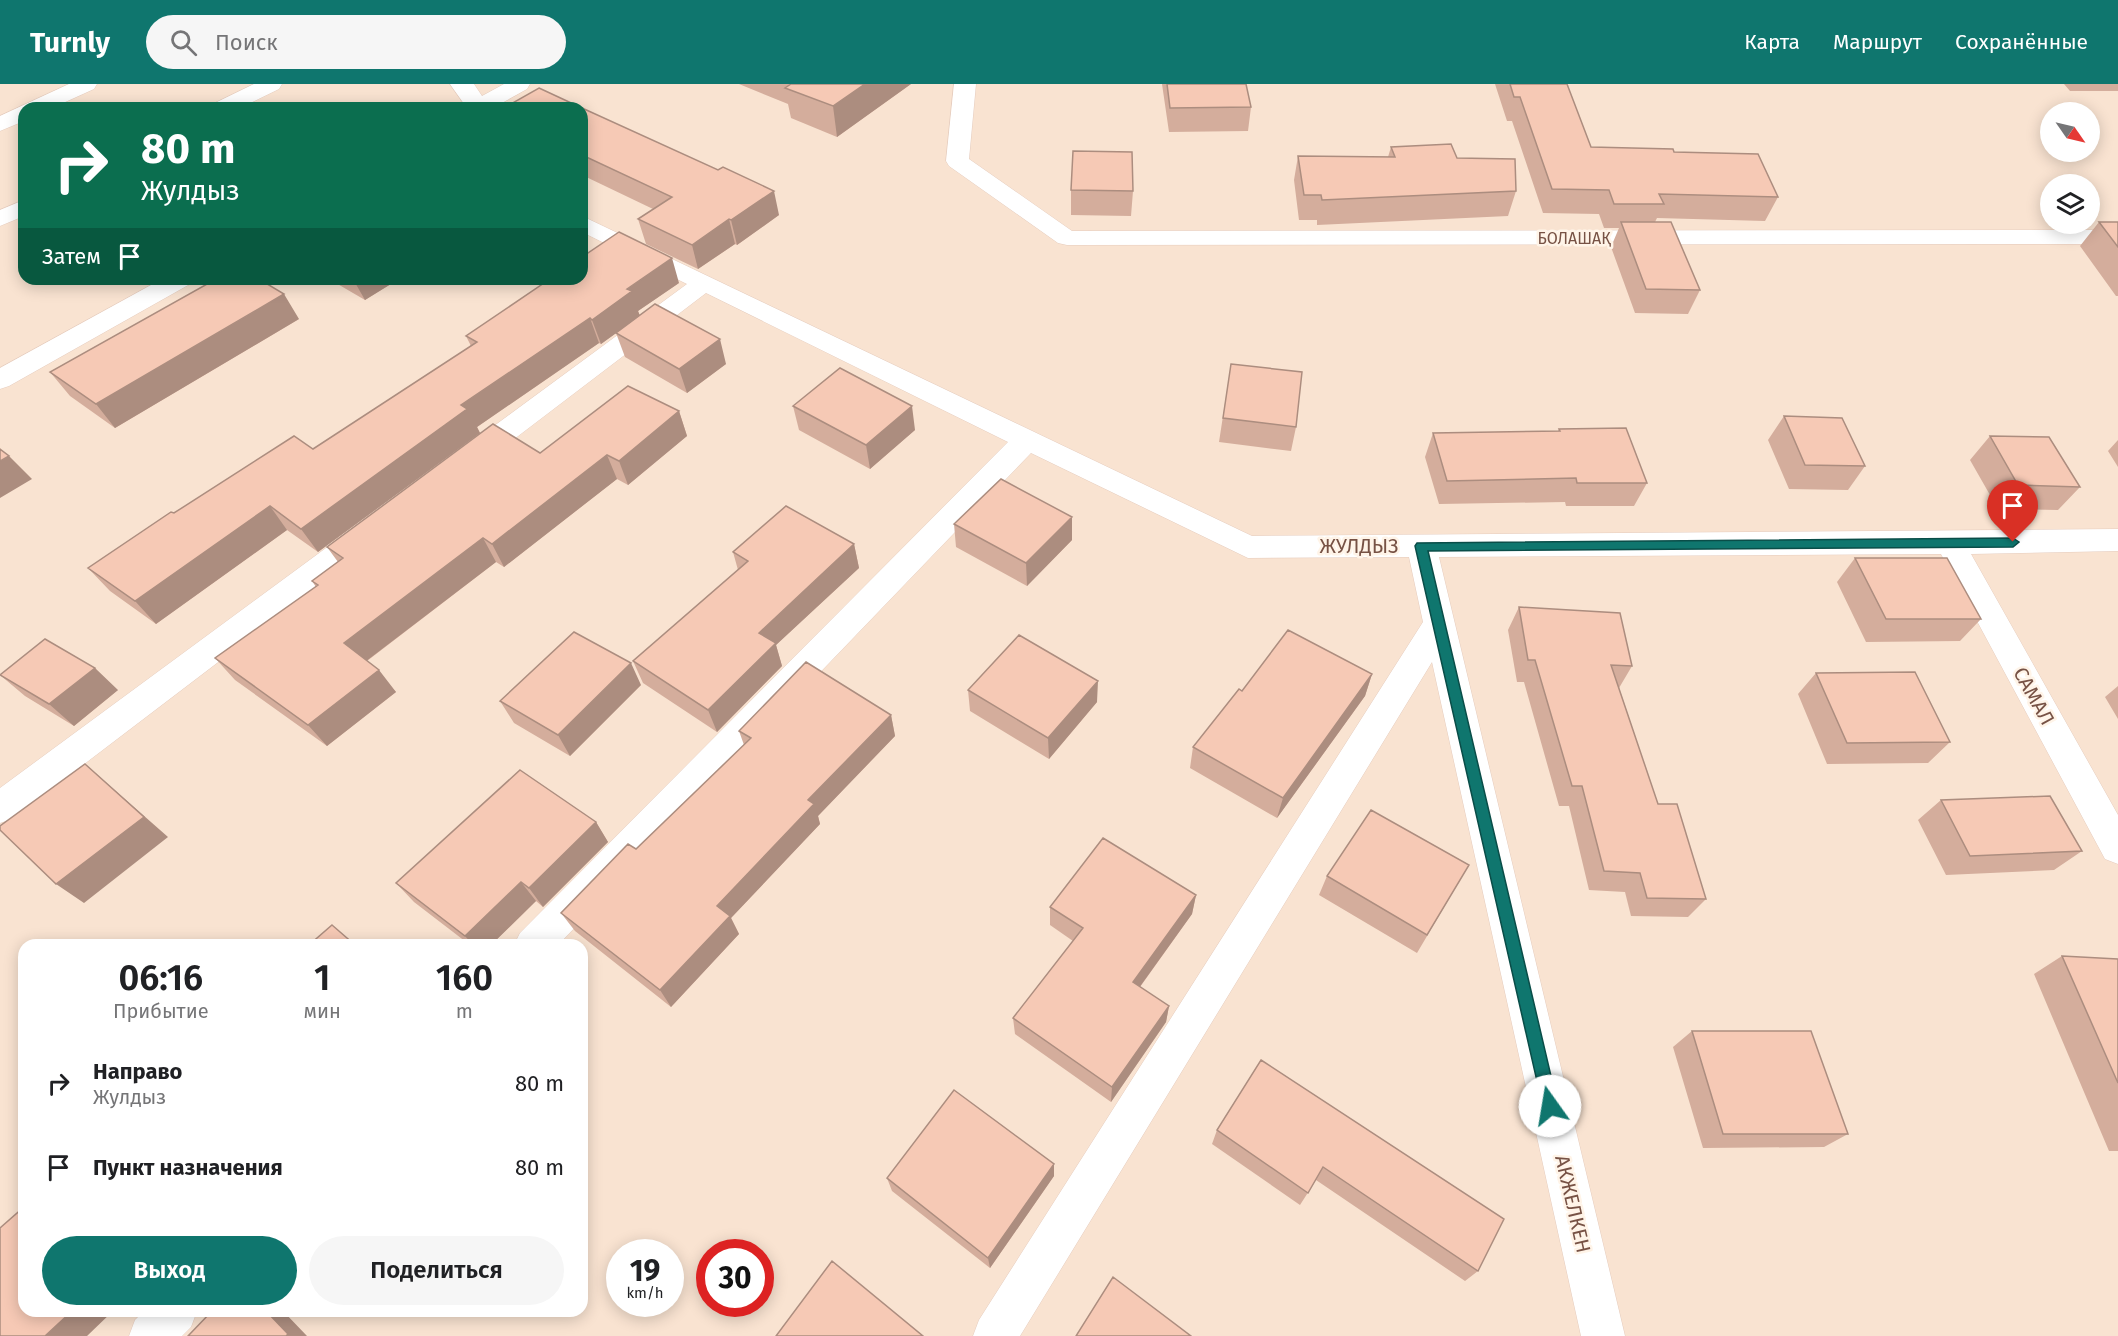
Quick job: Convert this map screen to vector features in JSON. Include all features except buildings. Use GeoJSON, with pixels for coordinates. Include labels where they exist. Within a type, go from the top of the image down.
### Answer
{"type":"FeatureCollection","features":[{"type":"Feature","properties":{"kind":"street"},"geometry":{"type":"LineString","coordinates":[[47,102],[86,84]]}},
{"type":"Feature","properties":{"kind":"street"},"geometry":{"type":"LineString","coordinates":[[235,102],[271,84]]}},
{"type":"Feature","properties":{"kind":"street"},"geometry":{"type":"LineString","coordinates":[[460,84],[465,86],[475,102]]}},
{"type":"Feature","properties":{"kind":"street"},"geometry":{"type":"LineString","coordinates":[[487,102],[519,84]]}},
{"type":"Feature","properties":{"kind":"street","name":"БОЛАШАҚ"},"geometry":{"type":"LineString","coordinates":[[965,84],[957,161],[1067,238],[2118,237]]}},
{"type":"Feature","properties":{"kind":"street"},"geometry":{"type":"LineString","coordinates":[[0,124],[18,116]]}},
{"type":"Feature","properties":{"kind":"street"},"geometry":{"type":"LineString","coordinates":[[0,219],[18,210]]}},
{"type":"Feature","properties":{"kind":"street"},"geometry":{"type":"LineString","coordinates":[[539,939],[1027,440],[588,226]]}},
{"type":"Feature","properties":{"kind":"street"},"geometry":{"type":"LineString","coordinates":[[447,474],[704,283]]}},
{"type":"Feature","properties":{"kind":"street"},"geometry":{"type":"LineString","coordinates":[[3,375],[170,285]]}},
{"type":"Feature","properties":{"kind":"street","name":"ЖУЛДЫЗ"},"geometry":{"type":"LineString","coordinates":[[1027,440],[1248,547],[2118,540]]}},
{"type":"Feature","properties":{"kind":"street"},"geometry":{"type":"LineString","coordinates":[[0,808],[390,517]]}},
{"type":"Feature","properties":{"kind":"street","name":"САМАЛ"},"geometry":{"type":"LineString","coordinates":[[1950,543],[2118,848]]}},
{"type":"Feature","properties":{"kind":"street","name":"АКЖЕЛКЕН"},"geometry":{"type":"LineString","coordinates":[[1421,546],[1603,1336]]}},
{"type":"Feature","properties":{"kind":"street"},"geometry":{"type":"LineString","coordinates":[[995,1336],[1439,623]]}},
{"type":"Feature","properties":{"kind":"street"},"geometry":{"type":"LineString","coordinates":[[151,1336],[169,1317]]}},
{"type":"Feature","properties":{"kind":"shaded area"},"geometry":{"type":"Polygon","coordinates":[[[0,84],[2118,84],[2118,1336],[0,1336],[0,84]]]}},
{"type":"Feature","properties":{"kind":"route"},"geometry":{"type":"LineString","coordinates":[[1550,1106],[1421,546],[2013,542]]}}]}
